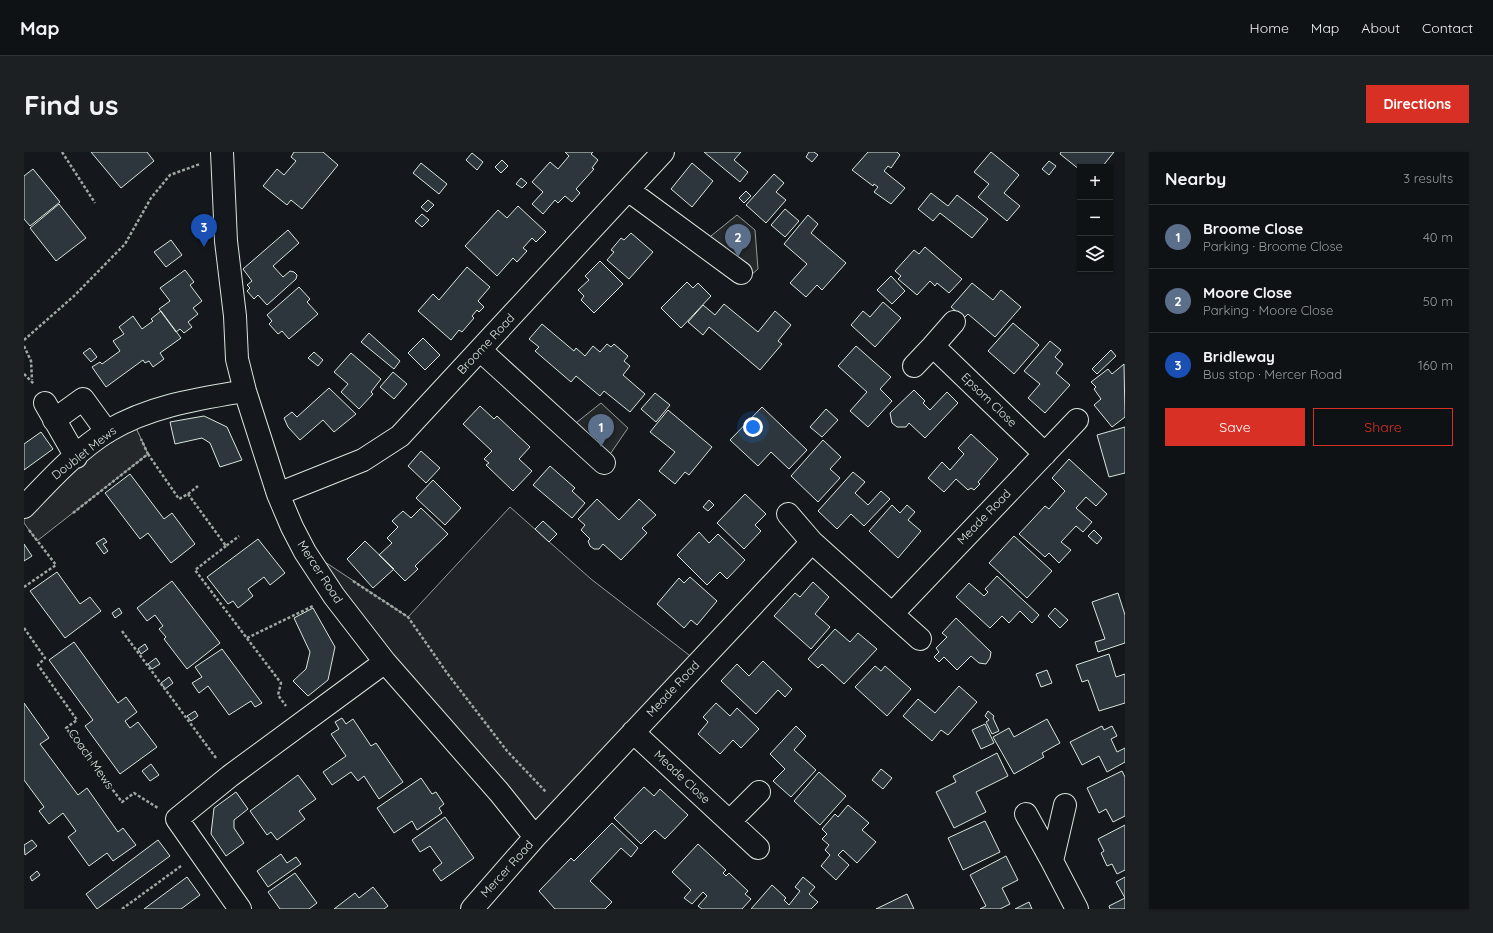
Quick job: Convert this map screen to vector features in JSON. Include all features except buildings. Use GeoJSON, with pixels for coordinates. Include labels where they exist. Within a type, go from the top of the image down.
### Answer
{"type":"FeatureCollection","features":[{"type":"Feature","properties":{"kind":"street","name":"Broome Road"},"geometry":{"type":"LineString","coordinates":[[278,494],[363,460],[400,436],[662,152]]}},
{"type":"Feature","properties":{"kind":"street","name":"Mercer Road"},"geometry":{"type":"LineString","coordinates":[[222,157],[226,241],[235,316],[237,359],[245,391],[278,494],[305,552],[334,596],[385,662],[499,792],[535,837],[472,909]]}},
{"type":"Feature","properties":{"kind":"street"},"geometry":{"type":"LineString","coordinates":[[628,190],[741,273]]}},
{"type":"Feature","properties":{"kind":"street"},"geometry":{"type":"LineString","coordinates":[[914,366],[954,322]]}},
{"type":"Feature","properties":{"kind":"street","name":"Epsom Close"},"geometry":{"type":"LineString","coordinates":[[933,346],[1045,454]]}},
{"type":"Feature","properties":{"kind":"street"},"geometry":{"type":"LineString","coordinates":[[480,350],[604,463]]}},
{"type":"Feature","properties":{"kind":"street","name":"Doublet Mews"},"geometry":{"type":"LineString","coordinates":[[24,506],[51,479],[107,432],[132,419],[172,404],[245,391]]}},
{"type":"Feature","properties":{"kind":"street"},"geometry":{"type":"LineString","coordinates":[[76,457],[49,412],[83,399],[107,432]]}},
{"type":"Feature","properties":{"kind":"street","name":"Meade Road"},"geometry":{"type":"LineString","coordinates":[[892,614],[1077,420]]}},
{"type":"Feature","properties":{"kind":"street"},"geometry":{"type":"LineString","coordinates":[[788,514],[812,542],[920,639]]}},
{"type":"Feature","properties":{"kind":"street","name":"Meade Road"},"geometry":{"type":"LineString","coordinates":[[535,837],[812,542]]}},
{"type":"Feature","properties":{"kind":"street"},"geometry":{"type":"LineString","coordinates":[[240,909],[177,819],[230,776],[385,662]]}},
{"type":"Feature","properties":{"kind":"street","name":"Meade Close"},"geometry":{"type":"LineString","coordinates":[[633,732],[758,848]]}},
{"type":"Feature","properties":{"kind":"street"},"geometry":{"type":"LineString","coordinates":[[730,822],[758,792]]}},
{"type":"Feature","properties":{"kind":"street"},"geometry":{"type":"LineString","coordinates":[[1052,860],[1065,805]]}},
{"type":"Feature","properties":{"kind":"street"},"geometry":{"type":"LineString","coordinates":[[1026,814],[1077,909]]}},
{"type":"Feature","properties":{"kind":"path"},"geometry":{"type":"LineString","coordinates":[[62,152],[95,203]]}},
{"type":"Feature","properties":{"kind":"path"},"geometry":{"type":"LineString","coordinates":[[24,340],[74,296],[125,244],[151,198],[170,175],[222,157]]}},
{"type":"Feature","properties":{"kind":"path"},"geometry":{"type":"LineString","coordinates":[[24,346],[31,361],[32,381]]}},
{"type":"Feature","properties":{"kind":"path"},"geometry":{"type":"LineString","coordinates":[[132,419],[148,454],[179,499],[198,486]]}},
{"type":"Feature","properties":{"kind":"path"},"geometry":{"type":"LineString","coordinates":[[73,513],[148,454]]}},
{"type":"Feature","properties":{"kind":"path"},"geometry":{"type":"LineString","coordinates":[[188,494],[226,546]]}},
{"type":"Feature","properties":{"kind":"path"},"geometry":{"type":"LineString","coordinates":[[24,587],[56,565],[28,529]]}},
{"type":"Feature","properties":{"kind":"path"},"geometry":{"type":"LineString","coordinates":[[239,536],[195,570],[281,683],[278,695],[300,726]]}},
{"type":"Feature","properties":{"kind":"path"},"geometry":{"type":"LineString","coordinates":[[348,577],[408,617],[447,673],[507,751],[562,808]]}},
{"type":"Feature","properties":{"kind":"path"},"geometry":{"type":"LineString","coordinates":[[247,638],[334,596]]}},
{"type":"Feature","properties":{"kind":"path","name":"Coach Mews"},"geometry":{"type":"LineString","coordinates":[[24,628],[45,658],[38,665],[77,720],[66,728],[122,802],[134,793],[177,819]]}},
{"type":"Feature","properties":{"kind":"path"},"geometry":{"type":"LineString","coordinates":[[122,631],[230,776]]}},
{"type":"Feature","properties":{"kind":"path"},"geometry":{"type":"LineString","coordinates":[[122,909],[200,853]]}},
{"type":"Feature","properties":{"kind":"shaded area"},"geometry":{"type":"Polygon","coordinates":[[[737,215],[755,230],[758,269],[751,275],[741,273],[701,244],[737,215]]]}},
{"type":"Feature","properties":{"kind":"shaded area"},"geometry":{"type":"Polygon","coordinates":[[[601,403],[628,428],[604,463],[567,430],[601,403]]]}},
{"type":"Feature","properties":{"kind":"shaded area"},"geometry":{"type":"Polygon","coordinates":[[[132,419],[148,454],[37,541],[24,523],[24,507],[132,419]]]}},
{"type":"Feature","properties":{"kind":"shaded area"},"geometry":{"type":"Polygon","coordinates":[[[510,507],[591,579],[698,662],[535,837],[305,552],[328,564],[408,617],[510,507]]]}},
{"type":"Feature","properties":{"kind":"place","name":"Bridleway"},"geometry":{"type":"Point","coordinates":[204,247]}},
{"type":"Feature","properties":{"kind":"place","name":"Moore Close"},"geometry":{"type":"Point","coordinates":[738,257]}},
{"type":"Feature","properties":{"kind":"place","name":"Broome Close"},"geometry":{"type":"Point","coordinates":[601,447]}}]}
